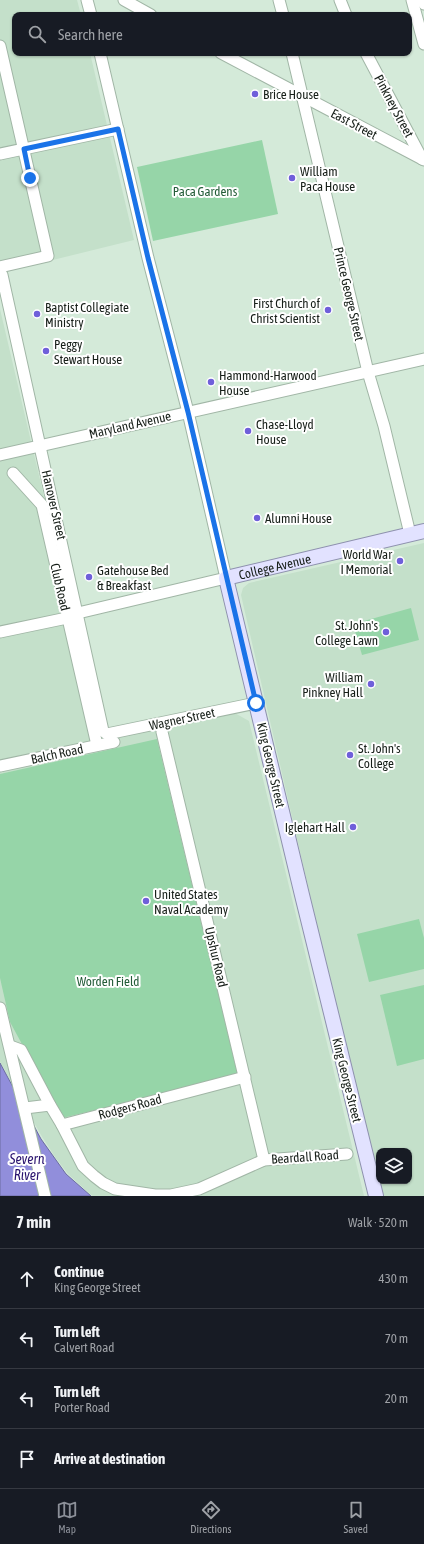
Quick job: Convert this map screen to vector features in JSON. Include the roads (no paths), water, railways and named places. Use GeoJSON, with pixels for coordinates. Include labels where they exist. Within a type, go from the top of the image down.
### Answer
{"type":"FeatureCollection","features":[{"type":"Feature","properties":{"kind":"main road","name":"College Avenue"},"geometry":{"type":"LineString","coordinates":[[226,578],[424,531]]}},
{"type":"Feature","properties":{"kind":"main road","name":"King George Street"},"geometry":{"type":"LineString","coordinates":[[226,578],[376,1196]]}},
{"type":"Feature","properties":{"kind":"street"},"geometry":{"type":"LineString","coordinates":[[87,0],[90,12]]}},
{"type":"Feature","properties":{"kind":"street"},"geometry":{"type":"LineString","coordinates":[[124,0],[146,12]]}},
{"type":"Feature","properties":{"kind":"street"},"geometry":{"type":"LineString","coordinates":[[279,0],[282,12]]}},
{"type":"Feature","properties":{"kind":"street"},"geometry":{"type":"LineString","coordinates":[[340,0],[345,12]]}},
{"type":"Feature","properties":{"kind":"street"},"geometry":{"type":"LineString","coordinates":[[412,0],[424,44]]}},
{"type":"Feature","properties":{"kind":"street"},"geometry":{"type":"LineString","coordinates":[[421,0],[424,4]]}},
{"type":"Feature","properties":{"kind":"street"},"geometry":{"type":"LineString","coordinates":[[0,46],[48,256],[1,271]]}},
{"type":"Feature","properties":{"kind":"street","name":"King George Street"},"geometry":{"type":"LineString","coordinates":[[101,56],[148,258],[188,412],[226,578]]}},
{"type":"Feature","properties":{"kind":"street","name":"East Street"},"geometry":{"type":"LineString","coordinates":[[227,56],[423,160]]}},
{"type":"Feature","properties":{"kind":"street","name":"Prince George Street"},"geometry":{"type":"LineString","coordinates":[[293,56],[368,372],[384,426],[410,534]]}},
{"type":"Feature","properties":{"kind":"street","name":"Pinkney Street"},"geometry":{"type":"LineString","coordinates":[[368,56],[423,160]]}},
{"type":"Feature","properties":{"kind":"street"},"geometry":{"type":"LineString","coordinates":[[0,154],[118,129]]}},
{"type":"Feature","properties":{"kind":"street","name":"Hanover Street"},"geometry":{"type":"LineString","coordinates":[[1,271],[103,731],[110,738]]}},
{"type":"Feature","properties":{"kind":"street","name":"Maryland Avenue"},"geometry":{"type":"LineString","coordinates":[[0,456],[424,359]]}},
{"type":"Feature","properties":{"kind":"street","name":"Club Road"},"geometry":{"type":"LineString","coordinates":[[13,473],[42,505],[97,745]]}},
{"type":"Feature","properties":{"kind":"street","name":"College Avenue"},"geometry":{"type":"LineString","coordinates":[[78,613],[226,578]]}},
{"type":"Feature","properties":{"kind":"street"},"geometry":{"type":"LineString","coordinates":[[0,632],[67,618]]}},
{"type":"Feature","properties":{"kind":"street","name":"Wagner Street"},"geometry":{"type":"LineString","coordinates":[[110,738],[256,703]]}},
{"type":"Feature","properties":{"kind":"street","name":"Upshur Road"},"geometry":{"type":"LineString","coordinates":[[162,732],[264,1160]]}},
{"type":"Feature","properties":{"kind":"street","name":"Balch Road"},"geometry":{"type":"LineString","coordinates":[[0,766],[97,745],[110,738]]}},
{"type":"Feature","properties":{"kind":"street"},"geometry":{"type":"LineString","coordinates":[[0,1008],[46,1196]]}},
{"type":"Feature","properties":{"kind":"street"},"geometry":{"type":"LineString","coordinates":[[10,1046],[22,1050],[62,1125]]}},
{"type":"Feature","properties":{"kind":"street","name":"Rodgers Road"},"geometry":{"type":"LineString","coordinates":[[62,1125],[245,1077]]}},
{"type":"Feature","properties":{"kind":"street"},"geometry":{"type":"LineString","coordinates":[[25,1108],[50,1105]]}},
{"type":"Feature","properties":{"kind":"street","name":"Beardall Road"},"geometry":{"type":"LineString","coordinates":[[62,1125],[83,1166],[103,1183],[115,1189],[128,1192],[171,1195],[199,1189],[264,1160],[347,1154]]}},
{"type":"Feature","properties":{"kind":"water","name":"Severn River"},"geometry":{"type":"Polygon","coordinates":[[[0,1063],[41,1139],[66,1174],[91,1196],[0,1196],[0,1063]]]}},
{"type":"Feature","properties":{"kind":"place","name":"Brice House"},"geometry":{"type":"Point","coordinates":[255,94]}},
{"type":"Feature","properties":{"kind":"place","name":"William Paca House"},"geometry":{"type":"Point","coordinates":[292,178]}},
{"type":"Feature","properties":{"kind":"place","name":"First Church of Christ Scientist"},"geometry":{"type":"Point","coordinates":[328,310]}},
{"type":"Feature","properties":{"kind":"place","name":"Baptist Collegiate Ministry"},"geometry":{"type":"Point","coordinates":[37,314]}},
{"type":"Feature","properties":{"kind":"place","name":"Peggy Stewart House"},"geometry":{"type":"Point","coordinates":[46,351]}},
{"type":"Feature","properties":{"kind":"place","name":"Hammond-Harwood House"},"geometry":{"type":"Point","coordinates":[211,382]}},
{"type":"Feature","properties":{"kind":"place","name":"Chase-Lloyd House"},"geometry":{"type":"Point","coordinates":[248,431]}},
{"type":"Feature","properties":{"kind":"place","name":"Alumni House"},"geometry":{"type":"Point","coordinates":[257,518]}},
{"type":"Feature","properties":{"kind":"place","name":"World War I Memorial"},"geometry":{"type":"Point","coordinates":[400,561]}},
{"type":"Feature","properties":{"kind":"place","name":"Gatehouse Bed & Breakfast"},"geometry":{"type":"Point","coordinates":[89,577]}},
{"type":"Feature","properties":{"kind":"place","name":"St. John's College Lawn"},"geometry":{"type":"Point","coordinates":[386,632]}},
{"type":"Feature","properties":{"kind":"place","name":"William Pinkney Hall"},"geometry":{"type":"Point","coordinates":[371,684]}},
{"type":"Feature","properties":{"kind":"place","name":"St. John's College"},"geometry":{"type":"Point","coordinates":[350,755]}},
{"type":"Feature","properties":{"kind":"place","name":"Iglehart Hall"},"geometry":{"type":"Point","coordinates":[353,827]}},
{"type":"Feature","properties":{"kind":"place","name":"United States Naval Academy"},"geometry":{"type":"Point","coordinates":[146,901]}},
{"type":"Feature","properties":{"kind":"park label","name":"Paca Gardens"},"geometry":{"type":"Point","coordinates":[205,191]}},
{"type":"Feature","properties":{"kind":"park label","name":"Worden Field"},"geometry":{"type":"Point","coordinates":[108,981]}}]}
